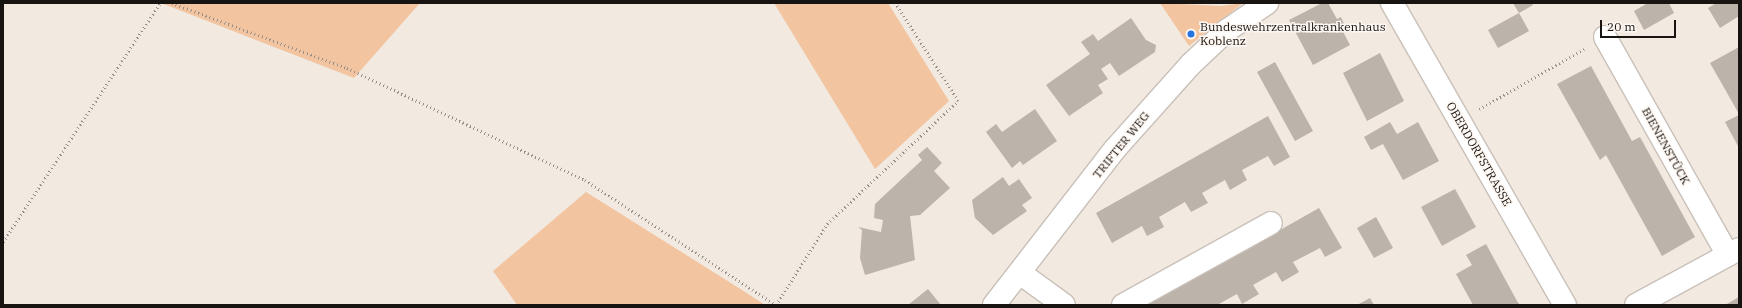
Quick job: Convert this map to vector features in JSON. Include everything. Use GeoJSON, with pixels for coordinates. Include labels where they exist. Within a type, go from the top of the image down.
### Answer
{"type":"FeatureCollection","features":[{"type":"Feature","properties":{"kind":"street","name":"TRIFTER WEG"},"geometry":{"type":"LineString","coordinates":[[994,305],[1020,274],[1115,150],[1190,64],[1226,31],[1267,3]]}},
{"type":"Feature","properties":{"kind":"street","name":"OBERDORFSTRASSE"},"geometry":{"type":"LineString","coordinates":[[1392,3],[1565,305]]}},
{"type":"Feature","properties":{"kind":"street","name":"BIENENSTÜCK"},"geometry":{"type":"LineString","coordinates":[[1605,37],[1733,252],[1636,305]]}},
{"type":"Feature","properties":{"kind":"street"},"geometry":{"type":"LineString","coordinates":[[1124,305],[1271,223]]}},
{"type":"Feature","properties":{"kind":"street"},"geometry":{"type":"LineString","coordinates":[[1020,274],[1064,305]]}},
{"type":"Feature","properties":{"kind":"path"},"geometry":{"type":"LineString","coordinates":[[3,242],[160,3]]}},
{"type":"Feature","properties":{"kind":"path"},"geometry":{"type":"LineString","coordinates":[[172,3],[346,68],[584,180],[776,305],[827,224],[958,102],[895,3]]}},
{"type":"Feature","properties":{"kind":"path"},"geometry":{"type":"LineString","coordinates":[[1460,120],[1605,37]]}},
{"type":"Feature","properties":{"kind":"shaded area"},"geometry":{"type":"Polygon","coordinates":[[[161,3],[420,3],[354,78],[161,3]]]}},
{"type":"Feature","properties":{"kind":"shaded area"},"geometry":{"type":"Polygon","coordinates":[[[774,3],[888,3],[949,101],[875,169],[774,3]]]}},
{"type":"Feature","properties":{"kind":"shaded area","name":"Bundeswehrzentralkrankenhaus Koblenz"},"geometry":{"type":"Polygon","coordinates":[[[1160,3],[1221,6],[1243,3],[1189,46],[1160,3]]]}},
{"type":"Feature","properties":{"kind":"shaded area"},"geometry":{"type":"Polygon","coordinates":[[[586,192],[765,305],[517,305],[493,271],[586,192]]]}},
{"type":"Feature","properties":{"kind":"building"},"geometry":{"type":"Polygon","coordinates":[[[1322,3],[1328,3],[1337,19],[1341,17],[1345,26],[1341,28],[1350,45],[1313,65],[1289,20],[1322,3]]]}},
{"type":"Feature","properties":{"kind":"building"},"geometry":{"type":"Polygon","coordinates":[[[1513,3],[1532,3],[1533,5],[1519,13],[1513,3]]]}},
{"type":"Feature","properties":{"kind":"building"},"geometry":{"type":"Polygon","coordinates":[[[1648,3],[1669,3],[1674,13],[1644,30],[1634,11],[1648,3]]]}},
{"type":"Feature","properties":{"kind":"building"},"geometry":{"type":"Polygon","coordinates":[[[1716,3],[1739,3],[1739,16],[1720,28],[1708,8],[1716,3]]]}},
{"type":"Feature","properties":{"kind":"building"},"geometry":{"type":"Polygon","coordinates":[[[1519,13],[1529,31],[1498,48],[1488,30],[1519,13]]]}},
{"type":"Feature","properties":{"kind":"building"},"geometry":{"type":"Polygon","coordinates":[[[1131,18],[1146,40],[1156,45],[1155,52],[1119,76],[1110,63],[1101,69],[1108,79],[1098,85],[1103,93],[1069,116],[1046,85],[1090,54],[1081,42],[1093,34],[1098,41],[1131,18]]]}},
{"type":"Feature","properties":{"kind":"building"},"geometry":{"type":"Polygon","coordinates":[[[1739,47],[1739,114],[1710,63],[1739,47]]]}},
{"type":"Feature","properties":{"kind":"building"},"geometry":{"type":"Polygon","coordinates":[[[1380,53],[1404,101],[1367,121],[1343,73],[1380,53]]]}},
{"type":"Feature","properties":{"kind":"building"},"geometry":{"type":"Polygon","coordinates":[[[1275,62],[1313,131],[1295,141],[1257,72],[1275,62]]]}},
{"type":"Feature","properties":{"kind":"building"},"geometry":{"type":"Polygon","coordinates":[[[1591,66],[1632,141],[1640,137],[1695,237],[1662,256],[1606,155],[1600,160],[1557,84],[1591,66]]]}},
{"type":"Feature","properties":{"kind":"building"},"geometry":{"type":"Polygon","coordinates":[[[1035,109],[1057,141],[1023,165],[1020,161],[1012,168],[986,132],[996,124],[1002,132],[1035,109]]]}},
{"type":"Feature","properties":{"kind":"building"},"geometry":{"type":"Polygon","coordinates":[[[1739,115],[1739,148],[1725,122],[1739,115]]]}},
{"type":"Feature","properties":{"kind":"building"},"geometry":{"type":"Polygon","coordinates":[[[1268,116],[1290,157],[1274,166],[1268,156],[1242,170],[1247,180],[1230,190],[1225,180],[1202,193],[1208,203],[1191,212],[1185,202],[1159,217],[1164,227],[1147,236],[1142,226],[1112,243],[1096,213],[1268,116]]]}},
{"type":"Feature","properties":{"kind":"building"},"geometry":{"type":"Polygon","coordinates":[[[1390,122],[1397,134],[1418,122],[1439,161],[1403,180],[1383,144],[1371,150],[1364,137],[1390,122]]]}},
{"type":"Feature","properties":{"kind":"building"},"geometry":{"type":"Polygon","coordinates":[[[927,147],[942,163],[934,171],[950,188],[920,215],[910,216],[915,260],[865,275],[860,258],[862,230],[858,227],[881,232],[883,220],[874,218],[875,204],[922,160],[918,155],[927,147]]]}},
{"type":"Feature","properties":{"kind":"building"},"geometry":{"type":"Polygon","coordinates":[[[1003,177],[1009,186],[1019,179],[1032,198],[1022,205],[1027,211],[993,235],[975,218],[972,200],[1003,177]]]}},
{"type":"Feature","properties":{"kind":"building"},"geometry":{"type":"Polygon","coordinates":[[[1455,189],[1476,227],[1442,246],[1421,207],[1455,189]]]}},
{"type":"Feature","properties":{"kind":"building"},"geometry":{"type":"Polygon","coordinates":[[[1319,208],[1342,248],[1325,257],[1320,248],[1293,262],[1299,272],[1282,282],[1276,272],[1253,285],[1259,294],[1242,304],[1237,294],[1217,305],[1147,305],[1319,208]]]}},
{"type":"Feature","properties":{"kind":"building"},"geometry":{"type":"Polygon","coordinates":[[[1376,217],[1393,248],[1374,258],[1357,228],[1376,217]]]}},
{"type":"Feature","properties":{"kind":"building"},"geometry":{"type":"Polygon","coordinates":[[[1486,244],[1520,305],[1473,305],[1456,274],[1472,265],[1466,255],[1486,244]]]}},
{"type":"Feature","properties":{"kind":"building"},"geometry":{"type":"Polygon","coordinates":[[[928,289],[941,305],[908,305],[928,289]]]}},
{"type":"Feature","properties":{"kind":"building"},"geometry":{"type":"Polygon","coordinates":[[[1739,297],[1739,305],[1725,305],[1739,297]]]}},
{"type":"Feature","properties":{"kind":"building"},"geometry":{"type":"Polygon","coordinates":[[[1370,298],[1374,305],[1357,305],[1370,298]]]}},
{"type":"Feature","properties":{"kind":"place","name":"Bundeswehrzentralkrankenhaus Koblenz"},"geometry":{"type":"Point","coordinates":[1191,34]}}]}
